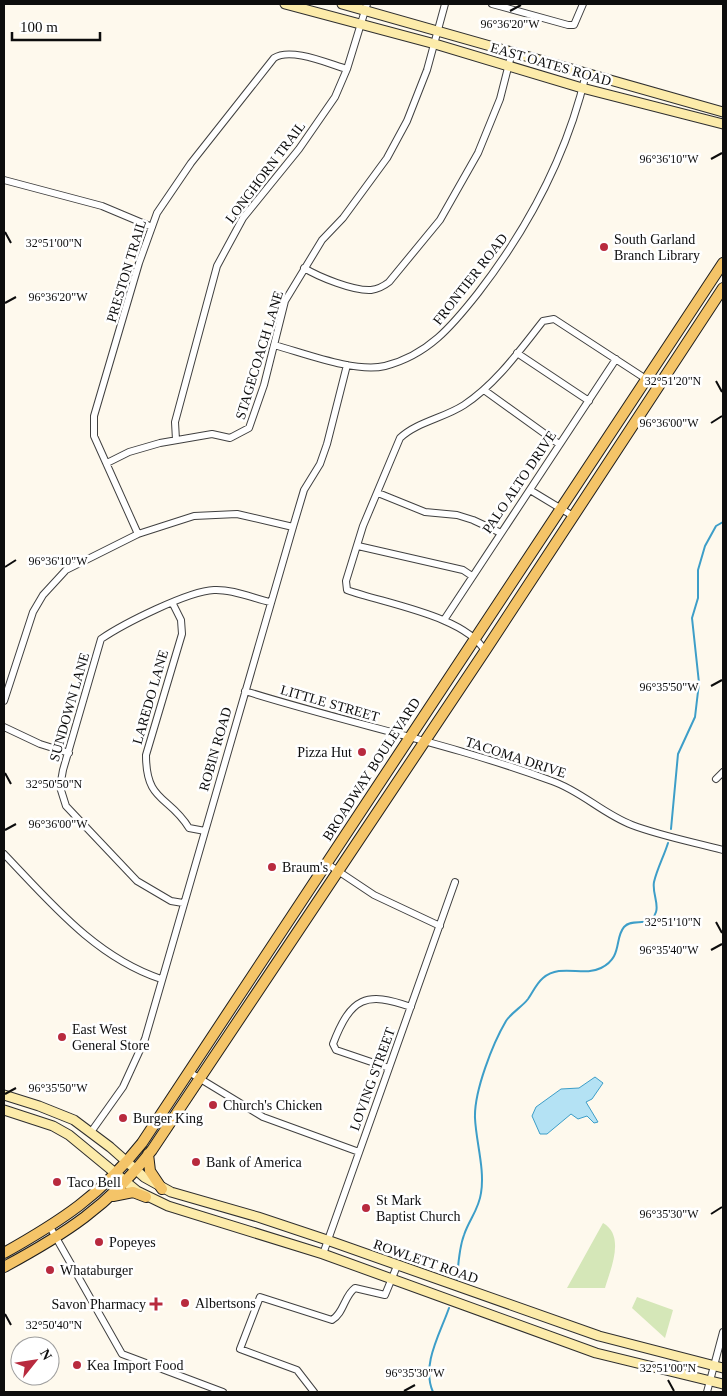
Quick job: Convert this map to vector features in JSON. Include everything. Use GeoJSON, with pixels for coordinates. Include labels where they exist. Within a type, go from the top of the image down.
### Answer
{"type":"FeatureCollection","features":[{"type":"Feature","properties":{"kind":"main road","name":"EAST OATES ROAD"},"geometry":{"type":"LineString","coordinates":[[285,4],[435,44],[582,88],[723,124]]}},
{"type":"Feature","properties":{"kind":"main road","name":"EAST OATES ROAD"},"geometry":{"type":"LineString","coordinates":[[342,4],[366,7],[586,74],[723,112]]}},
{"type":"Feature","properties":{"kind":"main road"},"geometry":{"type":"LineString","coordinates":[[694,116],[697,105]]}},
{"type":"Feature","properties":{"kind":"main road","name":"BROADWAY BOULEVARD"},"geometry":{"type":"LineString","coordinates":[[4,1253],[50,1227],[84,1204],[127,1162],[189,1072],[723,263]]}},
{"type":"Feature","properties":{"kind":"main road","name":"BROADWAY BOULEVARD"},"geometry":{"type":"LineString","coordinates":[[4,1267],[57,1238],[110,1197],[126,1182],[148,1154],[485,651],[723,288]]}},
{"type":"Feature","properties":{"kind":"main road"},"geometry":{"type":"LineString","coordinates":[[237,999],[248,1007]]}},
{"type":"Feature","properties":{"kind":"main road","name":"ROWLETT ROAD"},"geometry":{"type":"LineString","coordinates":[[4,1095],[57,1112],[91,1132],[162,1189],[327,1240],[396,1266],[599,1336],[723,1368]]}},
{"type":"Feature","properties":{"kind":"main road","name":"ROWLETT ROAD"},"geometry":{"type":"LineString","coordinates":[[4,1110],[53,1126],[69,1135],[146,1197],[168,1206],[323,1254],[596,1353],[723,1384]]}},
{"type":"Feature","properties":{"kind":"main road"},"geometry":{"type":"LineString","coordinates":[[148,1154],[150,1171],[162,1189]]}},
{"type":"Feature","properties":{"kind":"main road"},"geometry":{"type":"LineString","coordinates":[[110,1197],[125,1192],[133,1192],[146,1197]]}},
{"type":"Feature","properties":{"kind":"main road"},"geometry":{"type":"LineString","coordinates":[[236,1227],[241,1212]]}},
{"type":"Feature","properties":{"kind":"main road"},"geometry":{"type":"LineString","coordinates":[[543,1334],[548,1318]]}},
{"type":"Feature","properties":{"kind":"main road"},"geometry":{"type":"LineString","coordinates":[[661,1369],[665,1354]]}},
{"type":"Feature","properties":{"kind":"street","name":"STAGECOACH LANE"},"geometry":{"type":"LineString","coordinates":[[107,463],[129,452],[176,440],[212,434],[230,438],[249,428],[274,345],[285,300],[322,240],[343,218],[387,158],[407,121],[428,70],[445,4]]}},
{"type":"Feature","properties":{"kind":"street"},"geometry":{"type":"LineString","coordinates":[[492,4],[513,6],[574,24],[583,4]]}},
{"type":"Feature","properties":{"kind":"street","name":"LONGHORN TRAIL"},"geometry":{"type":"LineString","coordinates":[[176,440],[175,422],[217,266],[243,218],[299,149],[335,97],[347,69],[366,7]]}},
{"type":"Feature","properties":{"kind":"street"},"geometry":{"type":"LineString","coordinates":[[304,268],[332,280],[370,290],[382,288],[389,282],[440,220],[478,154],[500,99],[512,52]]}},
{"type":"Feature","properties":{"kind":"street","name":"PRESTON TRAIL"},"geometry":{"type":"LineString","coordinates":[[138,534],[94,436],[94,416],[139,263],[157,213],[191,162],[274,58],[280,54],[293,54],[347,69]]}},
{"type":"Feature","properties":{"kind":"street","name":"FRONTIER ROAD"},"geometry":{"type":"LineString","coordinates":[[274,345],[347,365],[383,366],[408,359],[438,340],[504,259],[537,206],[560,154],[586,74]]}},
{"type":"Feature","properties":{"kind":"street"},"geometry":{"type":"LineString","coordinates":[[4,180],[102,206],[152,227]]}},
{"type":"Feature","properties":{"kind":"street"},"geometry":{"type":"LineString","coordinates":[[485,651],[476,638],[444,620],[347,590],[346,581],[364,526],[393,451],[408,430],[443,417],[484,390],[543,321],[554,319],[646,379]]}},
{"type":"Feature","properties":{"kind":"street"},"geometry":{"type":"LineString","coordinates":[[517,353],[589,401]]}},
{"type":"Feature","properties":{"kind":"street","name":"PALO ALTO DRIVE"},"geometry":{"type":"LineString","coordinates":[[444,620],[616,359]]}},
{"type":"Feature","properties":{"kind":"street","name":"ROBIN ROAD"},"geometry":{"type":"LineString","coordinates":[[91,1132],[123,1087],[145,1039],[292,527],[304,490],[320,464],[327,444],[347,365]]}},
{"type":"Feature","properties":{"kind":"street"},"geometry":{"type":"LineString","coordinates":[[484,390],[560,444]]}},
{"type":"Feature","properties":{"kind":"street"},"geometry":{"type":"LineString","coordinates":[[530,490],[573,516]]}},
{"type":"Feature","properties":{"kind":"street"},"geometry":{"type":"LineString","coordinates":[[378,493],[425,512],[457,515],[473,520],[501,533]]}},
{"type":"Feature","properties":{"kind":"street"},"geometry":{"type":"LineString","coordinates":[[4,701],[24,634],[43,595],[66,570],[138,534],[194,516],[237,514],[292,527]]}},
{"type":"Feature","properties":{"kind":"street"},"geometry":{"type":"LineString","coordinates":[[358,546],[463,570],[472,576]]}},
{"type":"Feature","properties":{"kind":"street","name":"SUNDOWN LANE"},"geometry":{"type":"LineString","coordinates":[[183,903],[171,901],[137,881],[66,806],[60,788],[69,753],[102,639],[138,618],[202,592],[214,590],[270,602]]}},
{"type":"Feature","properties":{"kind":"street","name":"LAREDO LANE"},"geometry":{"type":"LineString","coordinates":[[173,604],[180,620],[182,634],[146,755],[146,772],[150,786],[171,809],[182,816],[189,828],[205,830]]}},
{"type":"Feature","properties":{"kind":"street","name":"LITTLE STREET"},"geometry":{"type":"LineString","coordinates":[[245,691],[310,711],[409,737]]}},
{"type":"Feature","properties":{"kind":"street"},"geometry":{"type":"LineString","coordinates":[[4,727],[40,744],[69,753]]}},
{"type":"Feature","properties":{"kind":"street","name":"TACOMA DRIVE"},"geometry":{"type":"LineString","coordinates":[[409,737],[553,781],[577,791],[615,817],[632,825],[723,850]]}},
{"type":"Feature","properties":{"kind":"street"},"geometry":{"type":"LineString","coordinates":[[716,779],[723,772]]}},
{"type":"Feature","properties":{"kind":"street"},"geometry":{"type":"LineString","coordinates":[[4,854],[81,933],[110,955],[143,973],[161,979]]}},
{"type":"Feature","properties":{"kind":"street"},"geometry":{"type":"LineString","coordinates":[[326,863],[374,895],[440,926]]}},
{"type":"Feature","properties":{"kind":"street","name":"LOVING STREET"},"geometry":{"type":"LineString","coordinates":[[323,1254],[455,882]]}},
{"type":"Feature","properties":{"kind":"street"},"geometry":{"type":"LineString","coordinates":[[389,1068],[336,1050],[333,1044],[345,1019],[360,1001],[371,998],[387,999],[411,1007]]}},
{"type":"Feature","properties":{"kind":"street"},"geometry":{"type":"LineString","coordinates":[[189,1072],[264,1117],[359,1152]]}},
{"type":"Feature","properties":{"kind":"street"},"geometry":{"type":"LineString","coordinates":[[50,1227],[122,1354],[223,1392]]}},
{"type":"Feature","properties":{"kind":"street"},"geometry":{"type":"LineString","coordinates":[[314,1392],[297,1370],[240,1349],[260,1297],[332,1320],[336,1317],[350,1292],[355,1288],[385,1295],[396,1266]]}},
{"type":"Feature","properties":{"kind":"street"},"geometry":{"type":"LineString","coordinates":[[707,1392],[723,1332]]}},
{"type":"Feature","properties":{"kind":"green space"},"geometry":{"type":"Polygon","coordinates":[[[603,1223],[614,1236],[615,1245],[613,1263],[605,1288],[567,1288],[603,1223]]]}},
{"type":"Feature","properties":{"kind":"green space"},"geometry":{"type":"Polygon","coordinates":[[[637,1297],[673,1310],[665,1338],[632,1308],[637,1297]]]}},
{"type":"Feature","properties":{"kind":"water"},"geometry":{"type":"Polygon","coordinates":[[[595,1077],[603,1083],[592,1099],[586,1102],[598,1122],[594,1123],[587,1116],[578,1119],[571,1114],[547,1134],[540,1134],[532,1116],[536,1107],[561,1089],[579,1088],[595,1077]]]}},
{"type":"Feature","properties":{"kind":"waterway"},"geometry":{"type":"LineString","coordinates":[[671,829],[678,754],[695,717],[699,683],[692,618],[698,598],[698,570],[705,546],[716,526],[723,522]]}},
{"type":"Feature","properties":{"kind":"waterway"},"geometry":{"type":"LineString","coordinates":[[457,1280],[462,1240],[481,1193],[482,1175],[475,1118],[478,1095],[485,1068],[501,1030],[508,1018],[526,1002],[536,985],[543,978],[557,971],[587,971],[601,968],[612,959],[624,927],[632,923],[646,922],[653,917],[657,909],[654,882],[668,843]]}},
{"type":"Feature","properties":{"kind":"waterway"},"geometry":{"type":"LineString","coordinates":[[433,1392],[430,1382],[430,1360],[449,1308]]}},
{"type":"Feature","properties":{"kind":"place","name":"South Garland Branch Library"},"geometry":{"type":"Point","coordinates":[604,247]}},
{"type":"Feature","properties":{"kind":"place","name":"Pizza Hut"},"geometry":{"type":"Point","coordinates":[362,752]}},
{"type":"Feature","properties":{"kind":"place","name":"Braum's"},"geometry":{"type":"Point","coordinates":[272,867]}},
{"type":"Feature","properties":{"kind":"place","name":"East West General Store"},"geometry":{"type":"Point","coordinates":[62,1037]}},
{"type":"Feature","properties":{"kind":"place","name":"Church's Chicken"},"geometry":{"type":"Point","coordinates":[213,1105]}},
{"type":"Feature","properties":{"kind":"place","name":"Burger King"},"geometry":{"type":"Point","coordinates":[123,1118]}},
{"type":"Feature","properties":{"kind":"place","name":"Bank of America"},"geometry":{"type":"Point","coordinates":[196,1162]}},
{"type":"Feature","properties":{"kind":"place","name":"Taco Bell"},"geometry":{"type":"Point","coordinates":[57,1182]}},
{"type":"Feature","properties":{"kind":"place","name":"St Mark Baptist Church"},"geometry":{"type":"Point","coordinates":[366,1208]}},
{"type":"Feature","properties":{"kind":"place","name":"Popeyes"},"geometry":{"type":"Point","coordinates":[99,1242]}},
{"type":"Feature","properties":{"kind":"place","name":"Whataburger"},"geometry":{"type":"Point","coordinates":[50,1270]}},
{"type":"Feature","properties":{"kind":"place","name":"Albertsons"},"geometry":{"type":"Point","coordinates":[185,1303]}},
{"type":"Feature","properties":{"kind":"place","name":"Savon Pharmacy"},"geometry":{"type":"Point","coordinates":[156,1304]}},
{"type":"Feature","properties":{"kind":"place","name":"Kea Import Food"},"geometry":{"type":"Point","coordinates":[77,1365]}}]}
